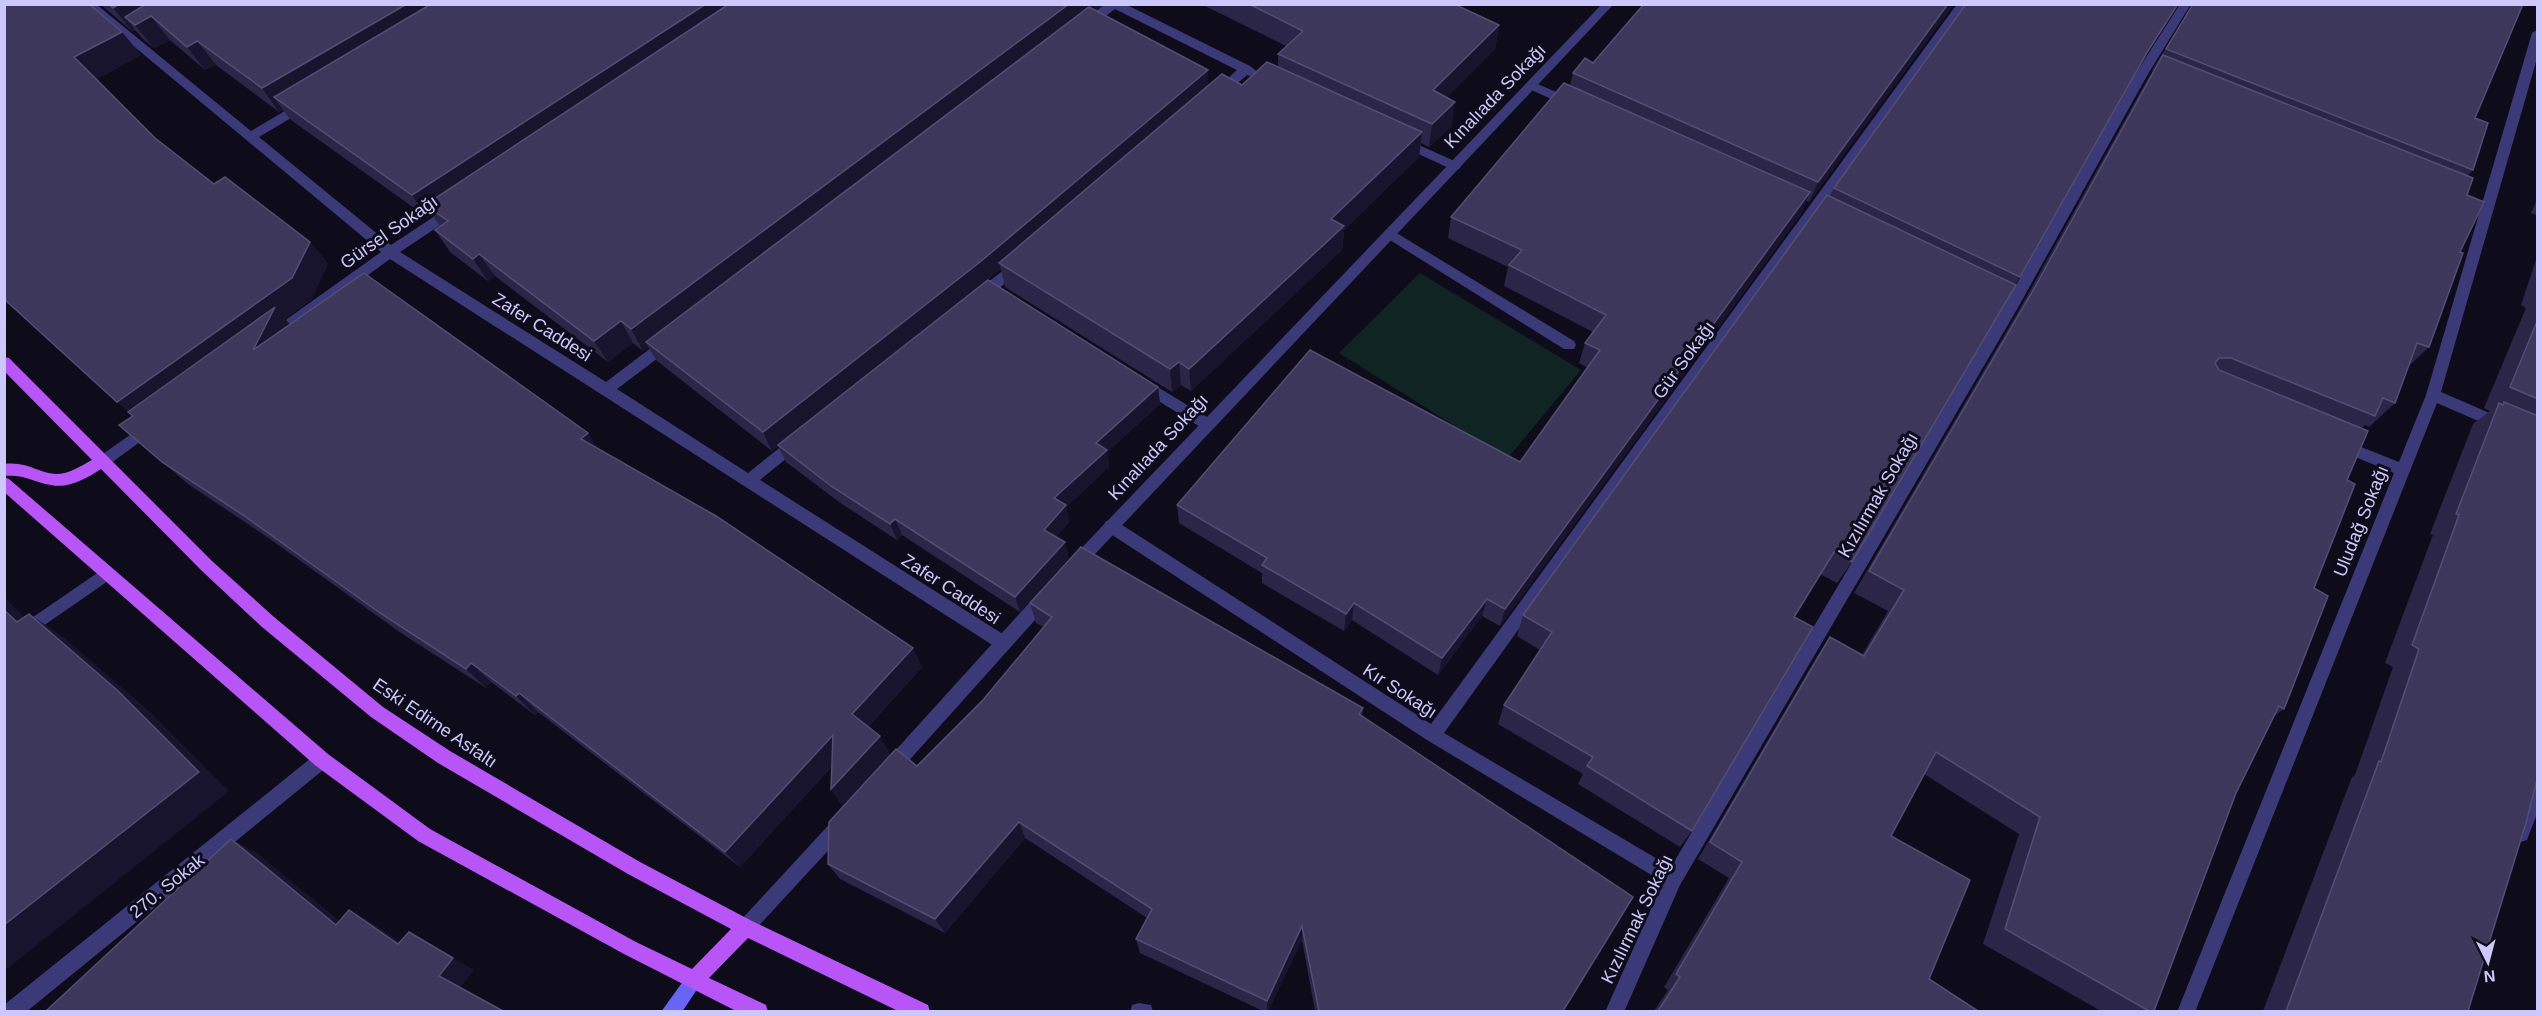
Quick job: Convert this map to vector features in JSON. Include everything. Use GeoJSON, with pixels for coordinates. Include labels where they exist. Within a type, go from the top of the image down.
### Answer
{"type":"FeatureCollection","features":[{"type":"Feature","properties":{"kind":"main road","name":"Eski Edirne Asfaltı"},"geometry":{"type":"LineString","coordinates":[[4,362],[102,462],[267,622],[377,712],[444,757],[531,810],[634,868],[746,927],[921,1011]]}},
{"type":"Feature","properties":{"kind":"main road"},"geometry":{"type":"LineString","coordinates":[[4,470],[16,468],[33,470],[51,479],[60,479],[70,478],[102,462]]}},
{"type":"Feature","properties":{"kind":"main road"},"geometry":{"type":"LineString","coordinates":[[4,483],[322,760],[424,835],[621,943],[759,1011]]}},
{"type":"Feature","properties":{"kind":"main road"},"geometry":{"type":"LineString","coordinates":[[670,1011],[695,979],[746,927]]}},
{"type":"Feature","properties":{"kind":"street","name":"Zafer Caddesi"},"geometry":{"type":"LineString","coordinates":[[88,4],[137,37],[250,136],[390,252],[1003,643]]}},
{"type":"Feature","properties":{"kind":"street"},"geometry":{"type":"LineString","coordinates":[[1075,34],[1114,4],[1264,78]]}},
{"type":"Feature","properties":{"kind":"street","name":"Kınalıada Sokağı"},"geometry":{"type":"LineString","coordinates":[[877,783],[1060,580],[1609,4]]}},
{"type":"Feature","properties":{"kind":"street","name":"Gür Sokağı"},"geometry":{"type":"LineString","coordinates":[[1433,735],[1963,4]]}},
{"type":"Feature","properties":{"kind":"street","name":"Kızılırmak Sokağı"},"geometry":{"type":"LineString","coordinates":[[1614,1011],[1674,879],[2006,304],[2148,75],[2186,4]]}},
{"type":"Feature","properties":{"kind":"street","name":"Uludağ Sokağı"},"geometry":{"type":"LineString","coordinates":[[2186,1011],[2433,395],[2480,210],[2538,33]]}},
{"type":"Feature","properties":{"kind":"street"},"geometry":{"type":"LineString","coordinates":[[1211,99],[1246,69]]}},
{"type":"Feature","properties":{"kind":"street"},"geometry":{"type":"LineString","coordinates":[[1533,86],[1587,110]]}},
{"type":"Feature","properties":{"kind":"street"},"geometry":{"type":"LineString","coordinates":[[250,136],[311,100]]}},
{"type":"Feature","properties":{"kind":"street"},"geometry":{"type":"LineString","coordinates":[[1390,136],[1455,166]]}},
{"type":"Feature","properties":{"kind":"street","name":"Gürsel Sokağı"},"geometry":{"type":"LineString","coordinates":[[284,329],[390,252],[459,206]]}},
{"type":"Feature","properties":{"kind":"street"},"geometry":{"type":"LineString","coordinates":[[1390,234],[1569,345]]}},
{"type":"Feature","properties":{"kind":"street"},"geometry":{"type":"LineString","coordinates":[[972,303],[996,291],[1026,258]]}},
{"type":"Feature","properties":{"kind":"street"},"geometry":{"type":"LineString","coordinates":[[607,389],[684,331]]}},
{"type":"Feature","properties":{"kind":"street"},"geometry":{"type":"LineString","coordinates":[[1128,375],[1207,424]]}},
{"type":"Feature","properties":{"kind":"street"},"geometry":{"type":"LineString","coordinates":[[2433,395],[2538,441]]}},
{"type":"Feature","properties":{"kind":"street"},"geometry":{"type":"LineString","coordinates":[[102,462],[159,420]]}},
{"type":"Feature","properties":{"kind":"street"},"geometry":{"type":"LineString","coordinates":[[750,480],[805,435]]}},
{"type":"Feature","properties":{"kind":"street"},"geometry":{"type":"LineString","coordinates":[[2325,438],[2402,470]]}},
{"type":"Feature","properties":{"kind":"street","name":"Kır Sokağı"},"geometry":{"type":"LineString","coordinates":[[1111,526],[1433,735],[1674,879]]}},
{"type":"Feature","properties":{"kind":"street"},"geometry":{"type":"LineString","coordinates":[[4,646],[106,574]]}},
{"type":"Feature","properties":{"kind":"street","name":"270. Sokak"},"geometry":{"type":"LineString","coordinates":[[11,1011],[322,760]]}},
{"type":"Feature","properties":{"kind":"street"},"geometry":{"type":"LineString","coordinates":[[2515,853],[2538,785]]}},
{"type":"Feature","properties":{"kind":"street"},"geometry":{"type":"LineString","coordinates":[[746,927],[854,810]]}},
{"type":"Feature","properties":{"kind":"street"},"geometry":{"type":"LineString","coordinates":[[1139,1011],[1144,1011]]}},
{"type":"Feature","properties":{"kind":"green space"},"geometry":{"type":"Polygon","coordinates":[[[1420,273],[1581,370],[1507,459],[1339,353],[1420,273]]]}},
{"type":"Feature","properties":{"kind":"building"},"geometry":{"type":"Polygon","coordinates":[[[4,4],[89,4],[122,32],[74,57],[155,138],[214,184],[225,177],[310,242],[292,278],[117,402],[4,299],[4,4]]]}},
{"type":"Feature","properties":{"kind":"building"},"geometry":{"type":"Polygon","coordinates":[[[146,4],[407,4],[262,88],[197,41],[187,47],[151,16],[135,25],[125,17],[146,4]]]}},
{"type":"Feature","properties":{"kind":"building"},"geometry":{"type":"Polygon","coordinates":[[[431,4],[706,4],[412,195],[274,97],[431,4]]]}},
{"type":"Feature","properties":{"kind":"building"},"geometry":{"type":"Polygon","coordinates":[[[729,4],[1069,4],[631,329],[621,321],[594,341],[479,254],[473,259],[435,230],[448,221],[425,205],[729,4]]]}},
{"type":"Feature","properties":{"kind":"building"},"geometry":{"type":"Polygon","coordinates":[[[1249,4],[1454,4],[1499,25],[1433,90],[1455,102],[1432,124],[1278,54],[1303,31],[1249,4]]]}},
{"type":"Feature","properties":{"kind":"building"},"geometry":{"type":"Polygon","coordinates":[[[1644,4],[1948,4],[1818,182],[1573,73],[1585,58],[1593,63],[1644,4]]]}},
{"type":"Feature","properties":{"kind":"building"},"geometry":{"type":"Polygon","coordinates":[[[1966,4],[2178,4],[2148,51],[2020,277],[1834,188],[1966,4]]]}},
{"type":"Feature","properties":{"kind":"building"},"geometry":{"type":"Polygon","coordinates":[[[2193,4],[2523,4],[2475,118],[2488,123],[2473,170],[2166,49],[2193,4]]]}},
{"type":"Feature","properties":{"kind":"building"},"geometry":{"type":"Polygon","coordinates":[[[1089,7],[1208,70],[980,262],[763,432],[646,342],[1089,7]]]}},
{"type":"Feature","properties":{"kind":"building"},"geometry":{"type":"Polygon","coordinates":[[[2163,55],[2473,178],[2467,195],[2484,202],[2460,252],[2463,253],[2429,347],[2417,343],[2395,403],[2383,398],[2375,416],[2231,358],[2219,358],[2215,363],[2219,370],[2368,431],[2347,480],[2355,484],[2314,588],[2328,596],[2284,709],[2279,706],[2236,793],[2154,1011],[2149,1011],[2005,929],[2040,817],[1936,752],[1891,836],[1970,880],[1929,979],[1978,1011],[1658,1011],[1680,977],[1676,974],[1742,862],[1710,842],[1830,637],[1864,656],[1904,590],[1869,571],[2035,287],[2163,55]]]}},
{"type":"Feature","properties":{"kind":"building"},"geometry":{"type":"Polygon","coordinates":[[[1267,62],[1422,132],[1331,219],[1344,226],[1189,369],[1179,362],[1170,369],[999,263],[1222,74],[1242,85],[1267,62]]]}},
{"type":"Feature","properties":{"kind":"building"},"geometry":{"type":"Polygon","coordinates":[[[1564,83],[1810,192],[1505,609],[1487,599],[1442,658],[1354,603],[1346,614],[1262,565],[1267,558],[1177,505],[1310,350],[1520,462],[1600,350],[1585,343],[1606,315],[1509,265],[1522,250],[1451,217],[1564,83]]]}},
{"type":"Feature","properties":{"kind":"building"},"geometry":{"type":"Polygon","coordinates":[[[1827,195],[2016,285],[1852,562],[1834,552],[1794,617],[1813,627],[1692,831],[1587,766],[1593,757],[1504,705],[1552,632],[1523,615],[1827,195]]]}},
{"type":"Feature","properties":{"kind":"building"},"geometry":{"type":"Polygon","coordinates":[[[364,273],[588,433],[581,439],[716,516],[913,648],[852,714],[880,736],[831,789],[833,735],[725,852],[519,693],[516,696],[471,663],[466,669],[380,613],[243,515],[162,462],[119,425],[133,416],[128,412],[275,307],[253,350],[364,273]]]}},
{"type":"Feature","properties":{"kind":"building"},"geometry":{"type":"Polygon","coordinates":[[[988,280],[1158,387],[1096,443],[1107,450],[1054,498],[1066,505],[1044,530],[1065,542],[1015,597],[895,519],[890,524],[831,486],[778,445],[988,280]]]}},
{"type":"Feature","properties":{"kind":"building"},"geometry":{"type":"Polygon","coordinates":[[[2538,319],[2538,399],[2510,387],[2538,319]]]}},
{"type":"Feature","properties":{"kind":"building"},"geometry":{"type":"Polygon","coordinates":[[[2504,402],[2538,416],[2538,776],[2526,823],[2468,1011],[2286,1011],[2379,761],[2381,762],[2419,649],[2412,645],[2459,515],[2456,514],[2499,403],[2503,405],[2504,402]]]}},
{"type":"Feature","properties":{"kind":"building"},"geometry":{"type":"Polygon","coordinates":[[[1081,547],[1363,708],[1359,714],[1633,897],[1563,1011],[1319,1011],[1302,926],[1267,1001],[1136,939],[1152,909],[1019,822],[935,919],[828,864],[829,822],[896,749],[917,766],[983,700],[1052,617],[1030,603],[1081,547]]]}},
{"type":"Feature","properties":{"kind":"building"},"geometry":{"type":"Polygon","coordinates":[[[4,610],[17,622],[29,614],[117,690],[199,772],[4,925],[4,610]]]}},
{"type":"Feature","properties":{"kind":"building"},"geometry":{"type":"Polygon","coordinates":[[[231,839],[336,925],[349,910],[398,944],[409,932],[453,958],[439,976],[503,1011],[46,1011],[231,839]]]}}]}
